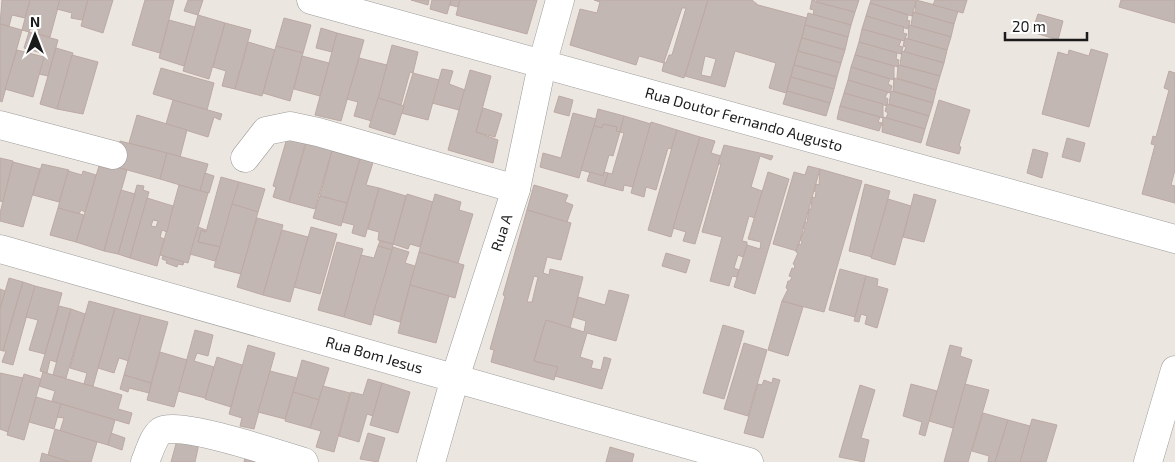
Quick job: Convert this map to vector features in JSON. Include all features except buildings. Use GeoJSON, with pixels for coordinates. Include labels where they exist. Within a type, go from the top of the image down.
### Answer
{"type":"FeatureCollection","features":[{"type":"Feature","properties":{"kind":"street","name":"Rua Doutor Fernando Augusto"},"geometry":{"type":"LineString","coordinates":[[311,0],[1175,239]]}},
{"type":"Feature","properties":{"kind":"street","name":"Rua A"},"geometry":{"type":"LineString","coordinates":[[432,462],[455,378],[516,189],[542,65],[560,0]]}},
{"type":"Feature","properties":{"kind":"street"},"geometry":{"type":"LineString","coordinates":[[0,125],[114,155]]}},
{"type":"Feature","properties":{"kind":"street"},"geometry":{"type":"LineString","coordinates":[[245,158],[266,131],[290,126],[318,132],[516,189]]}},
{"type":"Feature","properties":{"kind":"street","name":"Rua Bom Jesus"},"geometry":{"type":"LineString","coordinates":[[0,249],[749,462]]}},
{"type":"Feature","properties":{"kind":"street"},"geometry":{"type":"LineString","coordinates":[[1148,462],[1175,370]]}},
{"type":"Feature","properties":{"kind":"street"},"geometry":{"type":"LineString","coordinates":[[145,462],[156,436],[162,430],[182,428],[304,462]]}}]}
